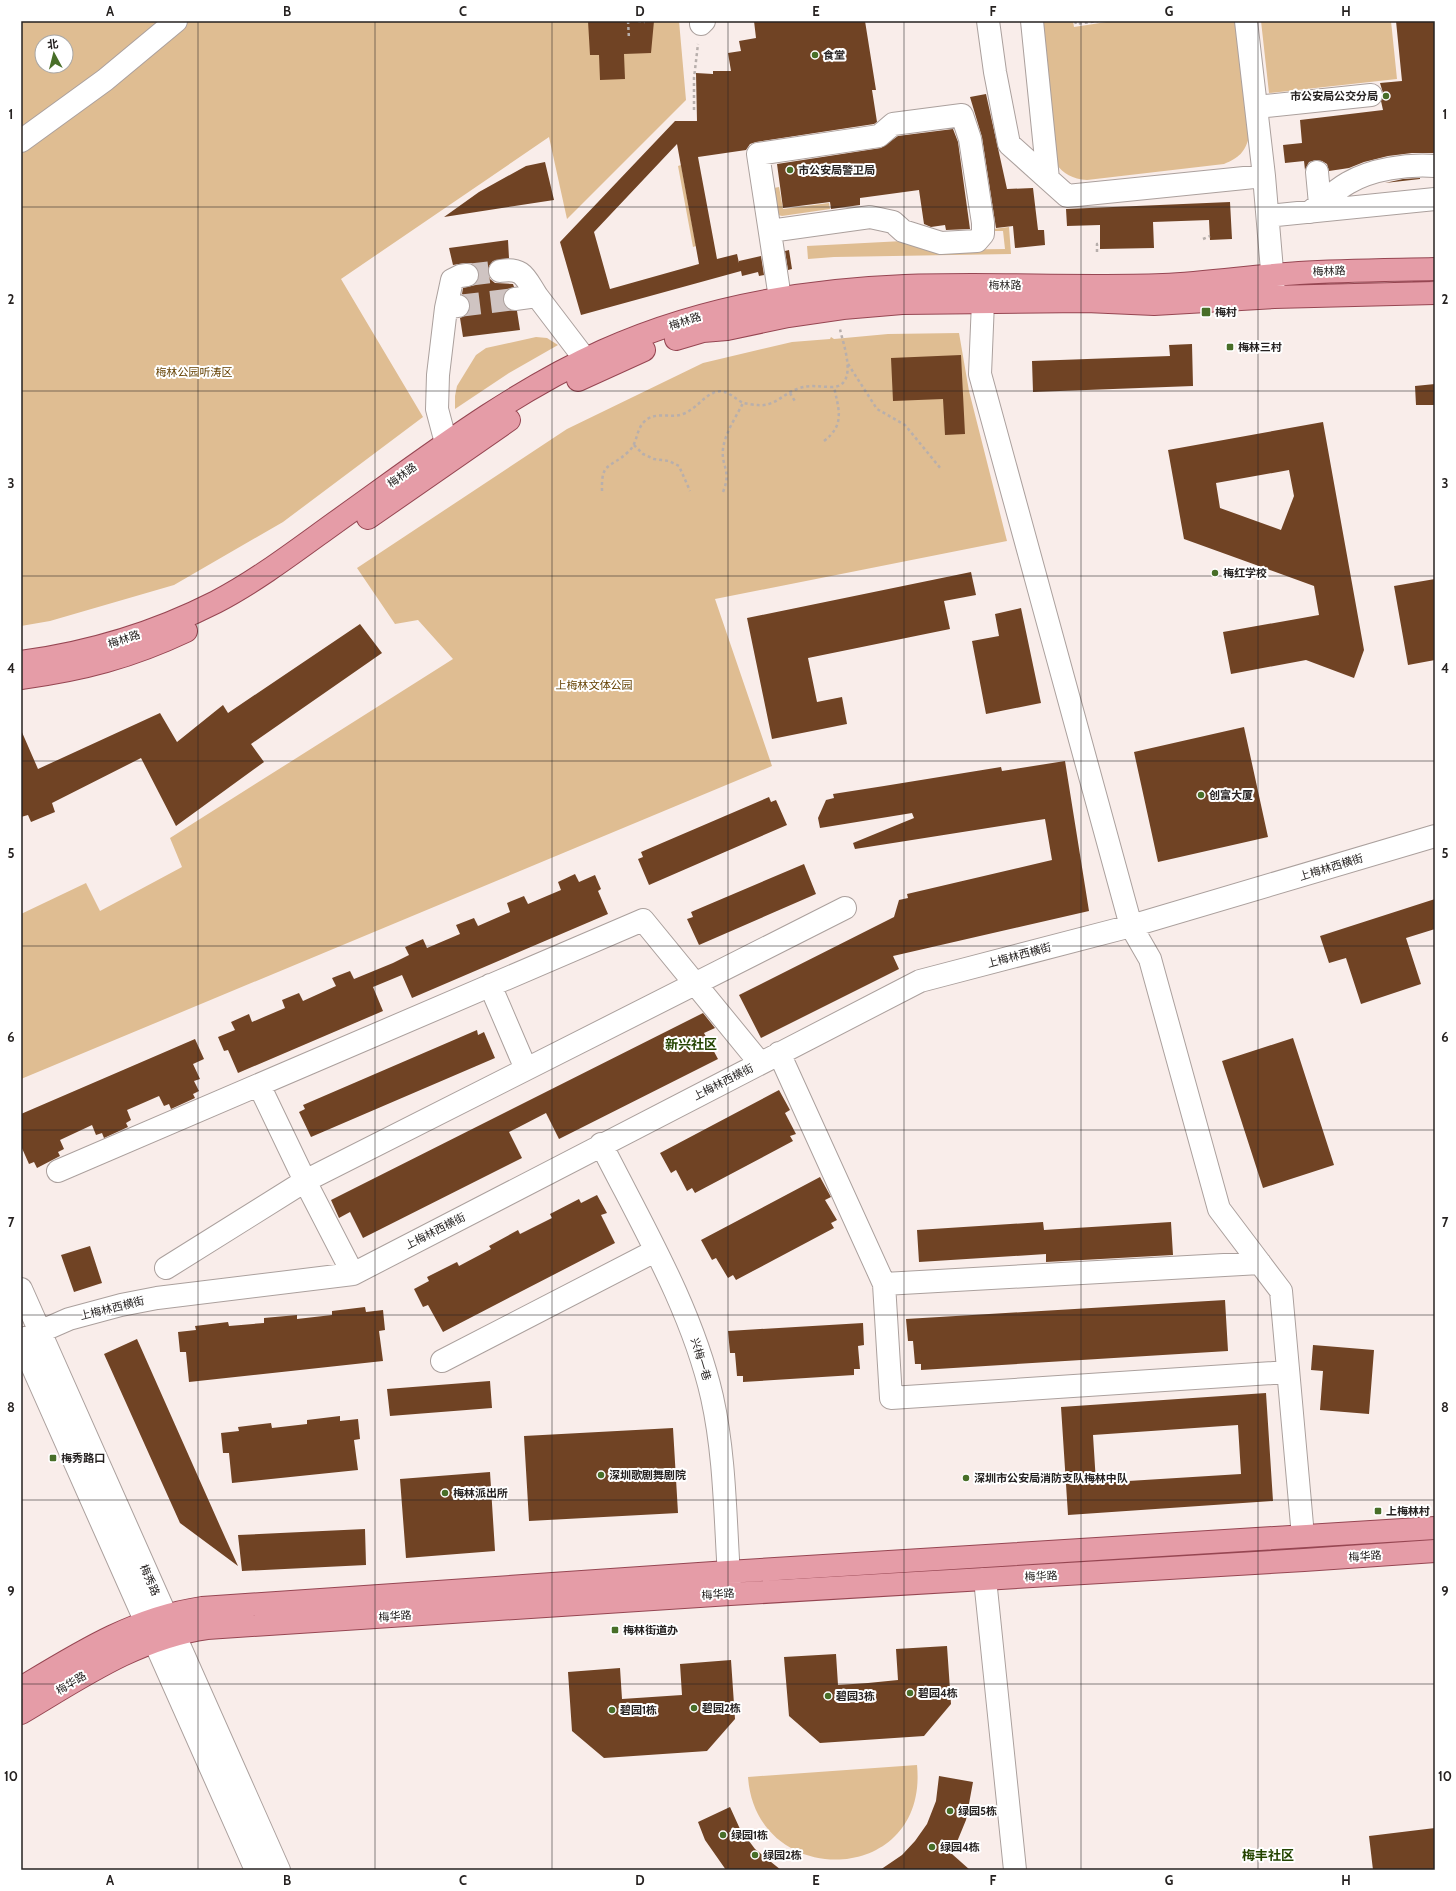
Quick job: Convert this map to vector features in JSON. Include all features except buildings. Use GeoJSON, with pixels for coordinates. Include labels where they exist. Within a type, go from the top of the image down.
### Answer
{"type":"FeatureCollection","features":[{"type":"Feature","properties":{"kind":"main road","name":"梅林路"},"geometry":{"type":"LineString","coordinates":[[21,662],[70,654],[102,646],[168,624],[218,600],[283,560],[446,443],[523,394],[585,359],[626,341],[716,311],[780,298],[821,292],[902,286],[1161,285],[1331,271],[1435,269]]}},
{"type":"Feature","properties":{"kind":"main road","name":"梅林路"},"geometry":{"type":"LineString","coordinates":[[21,678],[83,668],[124,656],[155,645],[226,611],[249,599],[291,572],[506,421],[571,383],[646,349],[703,331],[727,329],[788,316],[843,308],[902,303],[1086,301],[1154,304],[1274,297],[1435,293]]}},
{"type":"Feature","properties":{"kind":"main road","name":"梅华路"},"geometry":{"type":"LineString","coordinates":[[21,1713],[160,1628],[202,1608],[728,1572],[1435,1528]]}},
{"type":"Feature","properties":{"kind":"main road","name":"梅华路"},"geometry":{"type":"LineString","coordinates":[[21,1688],[96,1644],[160,1628],[207,1628],[730,1594],[1435,1551]]}},
{"type":"Feature","properties":{"kind":"street"},"geometry":{"type":"LineString","coordinates":[[21,141],[104,80],[176,21]]}},
{"type":"Feature","properties":{"kind":"street"},"geometry":{"type":"LineString","coordinates":[[988,21],[995,72],[1009,144],[1067,196],[1264,176]]}},
{"type":"Feature","properties":{"kind":"street"},"geometry":{"type":"LineString","coordinates":[[1032,21],[1048,179]]}},
{"type":"Feature","properties":{"kind":"street"},"geometry":{"type":"LineString","coordinates":[[1246,21],[1257,107],[1268,216],[1274,297]]}},
{"type":"Feature","properties":{"kind":"street"},"geometry":{"type":"LineString","coordinates":[[1257,107],[1371,95]]}},
{"type":"Feature","properties":{"kind":"street"},"geometry":{"type":"LineString","coordinates":[[770,231],[870,218],[893,222],[903,231],[941,243],[977,241],[983,234],[983,223],[970,139],[962,115],[893,124],[879,136],[758,154],[780,298]]}},
{"type":"Feature","properties":{"kind":"street"},"geometry":{"type":"LineString","coordinates":[[1315,208],[1348,183],[1364,175],[1424,165],[1435,166]]}},
{"type":"Feature","properties":{"kind":"street"},"geometry":{"type":"LineString","coordinates":[[1315,208],[1317,172]]}},
{"type":"Feature","properties":{"kind":"street"},"geometry":{"type":"LineString","coordinates":[[1268,216],[1315,208],[1435,199]]}},
{"type":"Feature","properties":{"kind":"street"},"geometry":{"type":"LineString","coordinates":[[500,271],[511,269],[519,271],[585,359]]}},
{"type":"Feature","properties":{"kind":"street"},"geometry":{"type":"LineString","coordinates":[[446,443],[437,409],[438,375],[452,307],[452,280],[460,276],[467,275]]}},
{"type":"Feature","properties":{"kind":"street"},"geometry":{"type":"LineString","coordinates":[[515,299],[537,296]]}},
{"type":"Feature","properties":{"kind":"street"},"geometry":{"type":"LineString","coordinates":[[983,302],[980,374],[1131,926],[1150,959],[1219,1209],[1281,1290],[1303,1536]]}},
{"type":"Feature","properties":{"kind":"street","name":"上梅林西横街"},"geometry":{"type":"LineString","coordinates":[[27,1337],[69,1319],[150,1299],[353,1274],[920,981],[1131,926],[1435,836]]}},
{"type":"Feature","properties":{"kind":"street"},"geometry":{"type":"LineString","coordinates":[[166,1268],[305,1181],[845,908]]}},
{"type":"Feature","properties":{"kind":"street"},"geometry":{"type":"LineString","coordinates":[[58,1171],[642,920],[760,1063]]}},
{"type":"Feature","properties":{"kind":"street"},"geometry":{"type":"LineString","coordinates":[[490,985],[526,1069]]}},
{"type":"Feature","properties":{"kind":"street"},"geometry":{"type":"LineString","coordinates":[[779,1053],[884,1284],[890,1398],[1288,1372]]}},
{"type":"Feature","properties":{"kind":"street"},"geometry":{"type":"LineString","coordinates":[[259,1085],[305,1181],[353,1274]]}},
{"type":"Feature","properties":{"kind":"street","name":"兴梅一巷"},"geometry":{"type":"LineString","coordinates":[[602,1144],[686,1316],[696,1342],[712,1397],[721,1454],[730,1594]]}},
{"type":"Feature","properties":{"kind":"street"},"geometry":{"type":"LineString","coordinates":[[442,1361],[655,1251]]}},
{"type":"Feature","properties":{"kind":"street"},"geometry":{"type":"LineString","coordinates":[[884,1284],[1260,1263]]}},
{"type":"Feature","properties":{"kind":"street","name":"梅秀路"},"geometry":{"type":"LineString","coordinates":[[21,1289],[27,1337],[160,1628],[279,1870]]}},
{"type":"Feature","properties":{"kind":"street"},"geometry":{"type":"LineString","coordinates":[[985,1579],[1015,1870]]}},
{"type":"Feature","properties":{"kind":"street","name":"梅秀路"},"geometry":{"type":"LineString","coordinates":[[160,1628],[256,1870]]}},
{"type":"Feature","properties":{"kind":"path"},"geometry":{"type":"LineString","coordinates":[[628,21],[629,39]]}},
{"type":"Feature","properties":{"kind":"path"},"geometry":{"type":"LineString","coordinates":[[638,21],[645,22]]}},
{"type":"Feature","properties":{"kind":"path"},"geometry":{"type":"LineString","coordinates":[[1075,21],[1076,24],[1080,22],[1098,21]]}},
{"type":"Feature","properties":{"kind":"path"},"geometry":{"type":"LineString","coordinates":[[694,110],[694,78],[701,29]]}},
{"type":"Feature","properties":{"kind":"path"},"geometry":{"type":"LineString","coordinates":[[1203,239],[1209,237],[1205,234]]}},
{"type":"Feature","properties":{"kind":"path"},"geometry":{"type":"LineString","coordinates":[[1097,252],[1097,244],[1100,244]]}},
{"type":"Feature","properties":{"kind":"path"},"geometry":{"type":"LineString","coordinates":[[602,491],[603,473],[608,466],[629,452],[634,445],[640,427],[648,418],[654,416],[682,414],[696,407],[712,393],[720,391],[729,393],[744,403],[760,405],[772,404],[805,386],[834,387],[843,382],[847,376],[848,363],[840,326]]}},
{"type":"Feature","properties":{"kind":"path"},"geometry":{"type":"LineString","coordinates":[[848,363],[878,409],[905,425],[941,469]]}},
{"type":"Feature","properties":{"kind":"path"},"geometry":{"type":"LineString","coordinates":[[824,442],[837,428],[840,415],[834,387]]}},
{"type":"Feature","properties":{"kind":"path"},"geometry":{"type":"LineString","coordinates":[[790,393],[796,403]]}},
{"type":"Feature","properties":{"kind":"path"},"geometry":{"type":"LineString","coordinates":[[724,492],[728,475],[723,451],[725,440],[744,403]]}},
{"type":"Feature","properties":{"kind":"path"},"geometry":{"type":"LineString","coordinates":[[634,445],[642,454],[654,459],[669,461],[679,466],[690,491]]}},
{"type":"Feature","properties":{"kind":"green space","name":"梅林公园听涛区"},"geometry":{"type":"Polygon","coordinates":[[[21,21],[679,21],[686,100],[567,219],[549,137],[341,279],[423,417],[283,522],[174,585],[50,621],[21,626],[21,21]]]}},
{"type":"Feature","properties":{"kind":"green space"},"geometry":{"type":"Polygon","coordinates":[[[1038,21],[1073,21],[1074,27],[1113,21],[1238,21],[1249,137],[1246,147],[1241,154],[1224,164],[1087,180],[1069,175],[1055,163],[1038,21]]]}},
{"type":"Feature","properties":{"kind":"green space"},"geometry":{"type":"Polygon","coordinates":[[[1261,21],[1391,21],[1397,79],[1269,93],[1261,21]]]}},
{"type":"Feature","properties":{"kind":"green space"},"geometry":{"type":"Polygon","coordinates":[[[681,165],[696,246],[693,247],[678,166],[681,165]]]}},
{"type":"Feature","properties":{"kind":"green space"},"geometry":{"type":"Polygon","coordinates":[[[779,187],[783,209],[829,203],[830,209],[782,216],[778,215],[774,188],[779,187]]]}},
{"type":"Feature","properties":{"kind":"green space"},"geometry":{"type":"Polygon","coordinates":[[[1009,227],[1011,254],[834,257],[808,259],[807,246],[903,241],[929,250],[1005,249],[1003,231],[993,231],[993,229],[1009,227]]]}},
{"type":"Feature","properties":{"kind":"green space","name":"上梅林文体公园"},"geometry":{"type":"Polygon","coordinates":[[[959,333],[969,391],[1007,541],[715,599],[772,766],[21,1079],[21,914],[86,883],[100,911],[182,867],[170,838],[453,659],[418,620],[395,624],[357,568],[567,429],[703,363],[792,342],[830,339],[831,337],[834,339],[888,334],[959,333]]]}},
{"type":"Feature","properties":{"kind":"green space"},"geometry":{"type":"Polygon","coordinates":[[[536,337],[547,338],[558,345],[509,373],[455,409],[457,386],[476,355],[486,348],[536,337]]]}},
{"type":"Feature","properties":{"kind":"green space"},"geometry":{"type":"Polygon","coordinates":[[[917,1765],[914,1805],[897,1834],[871,1852],[840,1860],[808,1855],[779,1840],[758,1814],[748,1777],[917,1765]]]}},
{"type":"Feature","properties":{"kind":"tunnel"},"geometry":{"type":"LineString","coordinates":[[467,275],[500,271]]}},
{"type":"Feature","properties":{"kind":"tunnel"},"geometry":{"type":"LineString","coordinates":[[458,306],[515,299]]}},
{"type":"Feature","properties":{"kind":"place","name":"食堂"},"geometry":{"type":"Point","coordinates":[815,55]}},
{"type":"Feature","properties":{"kind":"place","name":"市公安局公交分局"},"geometry":{"type":"Point","coordinates":[1386,96]}},
{"type":"Feature","properties":{"kind":"place","name":"市公安局警卫局"},"geometry":{"type":"Point","coordinates":[790,170]}},
{"type":"Feature","properties":{"kind":"place","name":"梅村"},"geometry":{"type":"Point","coordinates":[1206,312]}},
{"type":"Feature","properties":{"kind":"place","name":"梅林三村"},"geometry":{"type":"Point","coordinates":[1230,347]}},
{"type":"Feature","properties":{"kind":"place","name":"梅红学校"},"geometry":{"type":"Point","coordinates":[1215,573]}},
{"type":"Feature","properties":{"kind":"place","name":"创富大厦"},"geometry":{"type":"Point","coordinates":[1201,795]}},
{"type":"Feature","properties":{"kind":"place","name":"梅秀路口"},"geometry":{"type":"Point","coordinates":[53,1458]}},
{"type":"Feature","properties":{"kind":"place","name":"深圳歌剧舞剧院"},"geometry":{"type":"Point","coordinates":[601,1475]}},
{"type":"Feature","properties":{"kind":"place","name":"深圳市公安局消防支队梅林中队"},"geometry":{"type":"Point","coordinates":[966,1478]}},
{"type":"Feature","properties":{"kind":"place","name":"梅林派出所"},"geometry":{"type":"Point","coordinates":[445,1493]}},
{"type":"Feature","properties":{"kind":"place","name":"上梅林村"},"geometry":{"type":"Point","coordinates":[1378,1511]}},
{"type":"Feature","properties":{"kind":"place","name":"梅林街道办"},"geometry":{"type":"Point","coordinates":[615,1630]}},
{"type":"Feature","properties":{"kind":"place","name":"碧园4栋"},"geometry":{"type":"Point","coordinates":[910,1693]}},
{"type":"Feature","properties":{"kind":"place","name":"碧园3栋"},"geometry":{"type":"Point","coordinates":[828,1696]}},
{"type":"Feature","properties":{"kind":"place","name":"碧园2栋"},"geometry":{"type":"Point","coordinates":[694,1708]}},
{"type":"Feature","properties":{"kind":"place","name":"碧园1栋"},"geometry":{"type":"Point","coordinates":[612,1710]}},
{"type":"Feature","properties":{"kind":"place","name":"绿园5栋"},"geometry":{"type":"Point","coordinates":[950,1811]}},
{"type":"Feature","properties":{"kind":"place","name":"绿园1栋"},"geometry":{"type":"Point","coordinates":[723,1835]}},
{"type":"Feature","properties":{"kind":"place","name":"绿园4栋"},"geometry":{"type":"Point","coordinates":[932,1847]}},
{"type":"Feature","properties":{"kind":"place","name":"绿园2栋"},"geometry":{"type":"Point","coordinates":[755,1855]}},
{"type":"Feature","properties":{"kind":"district","name":"新兴社区"},"geometry":{"type":"Point","coordinates":[691,1044]}},
{"type":"Feature","properties":{"kind":"district","name":"梅丰社区"},"geometry":{"type":"Point","coordinates":[1268,1855]}}]}
